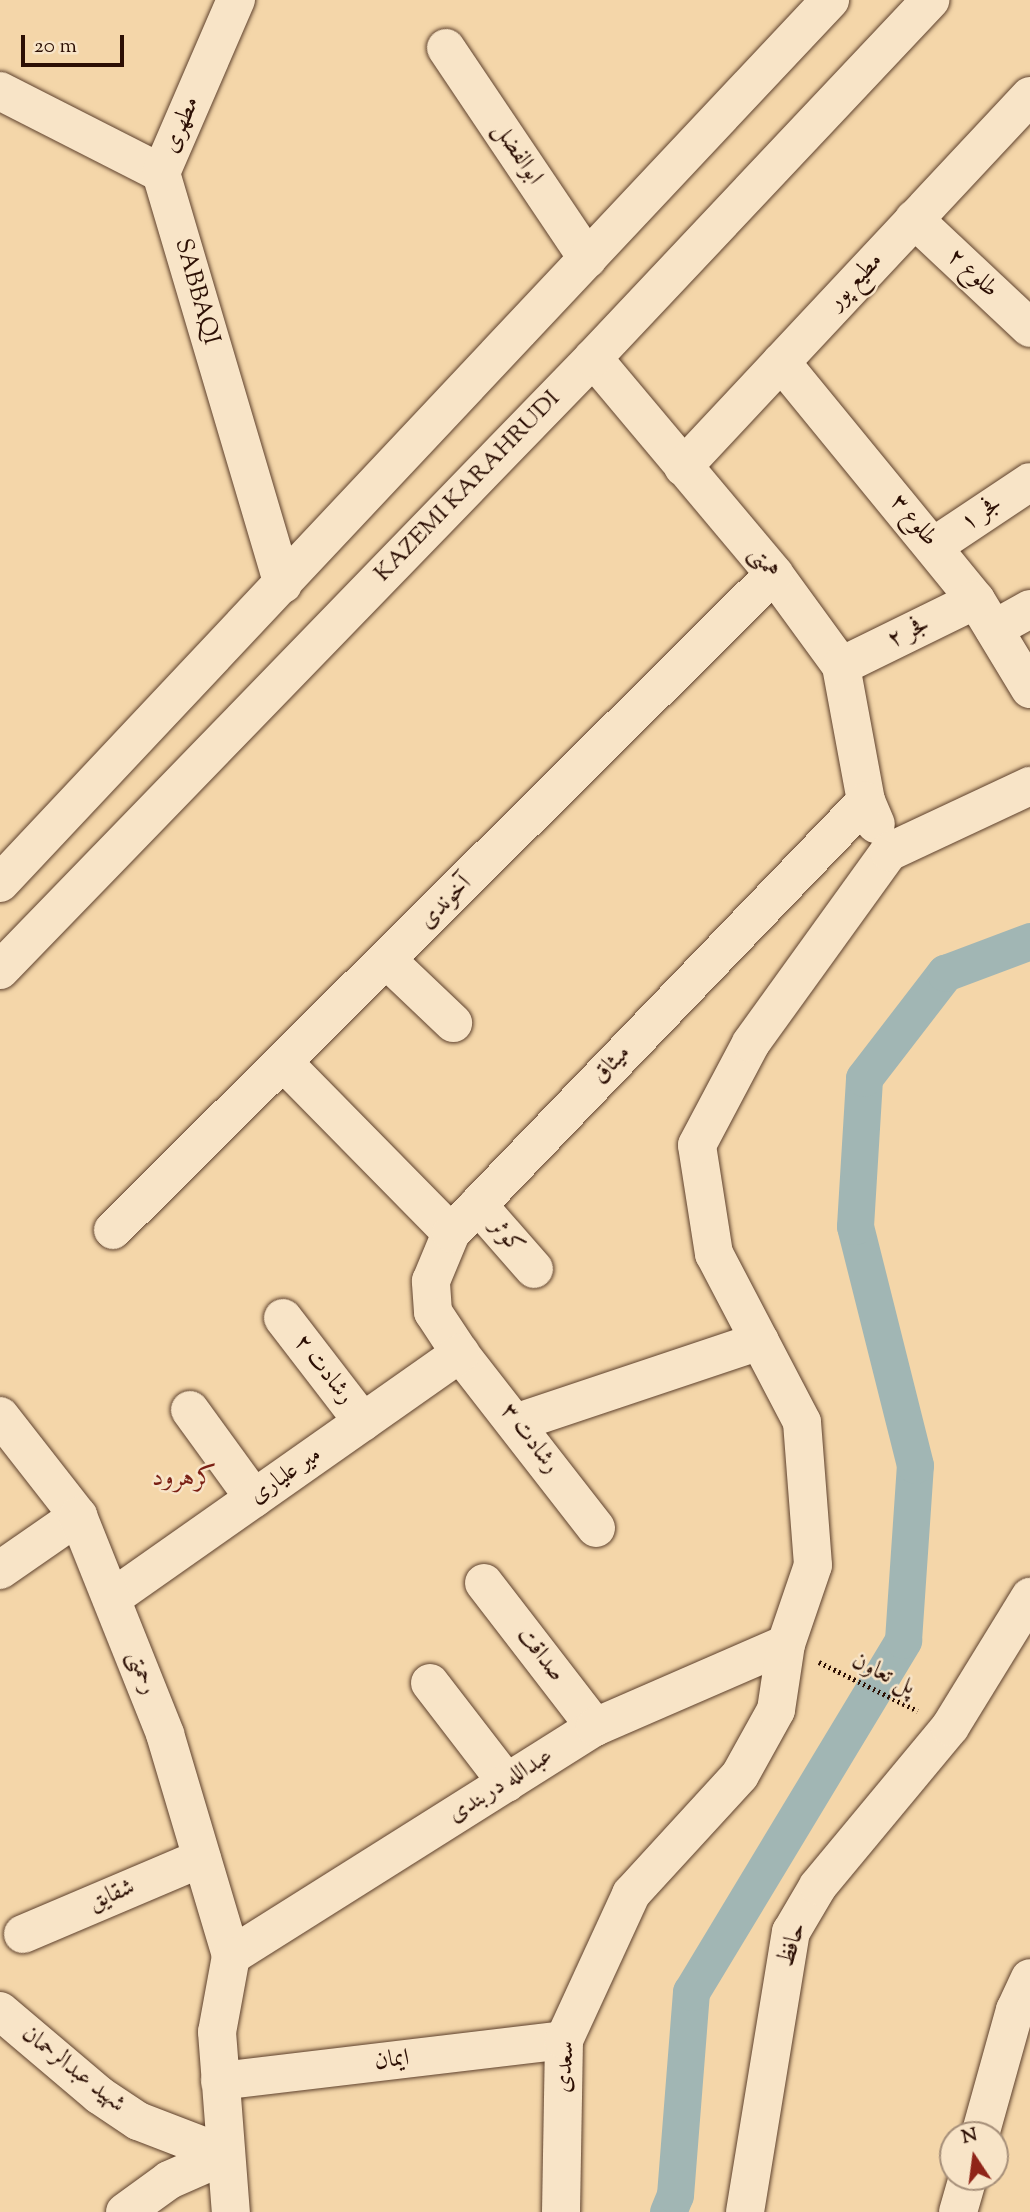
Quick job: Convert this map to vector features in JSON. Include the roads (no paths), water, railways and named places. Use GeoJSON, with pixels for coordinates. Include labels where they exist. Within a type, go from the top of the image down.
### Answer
{"type":"FeatureCollection","features":[{"type":"Feature","properties":{"kind":"street","name":"مطهری"},"geometry":{"type":"LineString","coordinates":[[161,173],[236,0]]}},
{"type":"Feature","properties":{"kind":"street"},"geometry":{"type":"LineString","coordinates":[[0,883],[830,0]]}},
{"type":"Feature","properties":{"kind":"street","name":"KAZEMI KARAHRUDI"},"geometry":{"type":"LineString","coordinates":[[0,970],[593,358],[930,0]]}},
{"type":"Feature","properties":{"kind":"street","name":"ابوالفضل"},"geometry":{"type":"LineString","coordinates":[[446,48],[587,259]]}},
{"type":"Feature","properties":{"kind":"street"},"geometry":{"type":"LineString","coordinates":[[0,91],[161,173]]}},
{"type":"Feature","properties":{"kind":"street","name":"مطیع پور"},"geometry":{"type":"LineString","coordinates":[[683,467],[1030,96]]}},
{"type":"Feature","properties":{"kind":"street","name":"SABBAQI"},"geometry":{"type":"LineString","coordinates":[[161,173],[283,584]]}},
{"type":"Feature","properties":{"kind":"street","name":"طلوع ۲"},"geometry":{"type":"LineString","coordinates":[[914,219],[1030,328]]}},
{"type":"Feature","properties":{"kind":"street","name":"همتی"},"geometry":{"type":"LineString","coordinates":[[593,358],[774,575],[841,666],[866,801],[890,852]]}},
{"type":"Feature","properties":{"kind":"street","name":"طلوع ۳"},"geometry":{"type":"LineString","coordinates":[[781,362],[934,546],[985,615],[1030,689]]}},
{"type":"Feature","properties":{"kind":"street","name":"فجر ۱"},"geometry":{"type":"LineString","coordinates":[[934,546],[1030,482]]}},
{"type":"Feature","properties":{"kind":"street","name":"آخوندی"},"geometry":{"type":"LineString","coordinates":[[113,1230],[285,1065],[774,575]]}},
{"type":"Feature","properties":{"kind":"street","name":"فجر ۲"},"geometry":{"type":"LineString","coordinates":[[841,666],[985,615],[1030,609]]}},
{"type":"Feature","properties":{"kind":"street"},"geometry":{"type":"LineString","coordinates":[[890,852],[1030,786]]}},
{"type":"Feature","properties":{"kind":"street","name":"میثاق"},"geometry":{"type":"LineString","coordinates":[[460,1353],[433,1312],[431,1281],[451,1233],[866,801]]}},
{"type":"Feature","properties":{"kind":"street","name":"سعدی"},"geometry":{"type":"LineString","coordinates":[[561,2212],[564,2040],[631,1894],[740,1775],[776,1710],[786,1644],[813,1565],[802,1422],[714,1254],[697,1145],[751,1043],[890,852]]}},
{"type":"Feature","properties":{"kind":"street"},"geometry":{"type":"LineString","coordinates":[[388,961],[453,1023]]}},
{"type":"Feature","properties":{"kind":"street"},"geometry":{"type":"LineString","coordinates":[[285,1065],[451,1233]]}},
{"type":"Feature","properties":{"kind":"street","name":"کوثر"},"geometry":{"type":"LineString","coordinates":[[478,1205],[534,1269]]}},
{"type":"Feature","properties":{"kind":"street","name":"رشادت ۲"},"geometry":{"type":"LineString","coordinates":[[283,1318],[363,1422]]}},
{"type":"Feature","properties":{"kind":"street"},"geometry":{"type":"LineString","coordinates":[[518,1422],[760,1341]]}},
{"type":"Feature","properties":{"kind":"street","name":"میر علیاری"},"geometry":{"type":"LineString","coordinates":[[112,1598],[460,1353]]}},
{"type":"Feature","properties":{"kind":"street","name":"رشادت ۳"},"geometry":{"type":"LineString","coordinates":[[460,1353],[518,1422],[596,1528]]}},
{"type":"Feature","properties":{"kind":"street"},"geometry":{"type":"LineString","coordinates":[[190,1410],[254,1498]]}},
{"type":"Feature","properties":{"kind":"street","name":"رحمتی"},"geometry":{"type":"LineString","coordinates":[[0,1416],[78,1516],[165,1734],[231,1956]]}},
{"type":"Feature","properties":{"kind":"street"},"geometry":{"type":"LineString","coordinates":[[0,1570],[78,1516]]}},
{"type":"Feature","properties":{"kind":"street","name":"صداقت"},"geometry":{"type":"LineString","coordinates":[[484,1583],[595,1727]]}},
{"type":"Feature","properties":{"kind":"street","name":"حافظ"},"geometry":{"type":"LineString","coordinates":[[745,2212],[791,1932],[818,1886],[950,1727],[1030,1597]]}},
{"type":"Feature","properties":{"kind":"street","name":"عبدالله دربندی"},"geometry":{"type":"LineString","coordinates":[[231,1956],[595,1727],[786,1644]]}},
{"type":"Feature","properties":{"kind":"street"},"geometry":{"type":"LineString","coordinates":[[430,1683],[506,1783]]}},
{"type":"Feature","properties":{"kind":"street","name":"شقایق"},"geometry":{"type":"LineString","coordinates":[[23,1934],[202,1858]]}},
{"type":"Feature","properties":{"kind":"street"},"geometry":{"type":"LineString","coordinates":[[231,1956],[217,2032],[231,2212]]}},
{"type":"Feature","properties":{"kind":"street"},"geometry":{"type":"LineString","coordinates":[[984,2121],[1015,2010],[1030,1978]]}},
{"type":"Feature","properties":{"kind":"street","name":"شهید عبدالرحمان"},"geometry":{"type":"LineString","coordinates":[[0,2011],[99,2095],[138,2121],[226,2155]]}},
{"type":"Feature","properties":{"kind":"street","name":"ایمان"},"geometry":{"type":"LineString","coordinates":[[220,2081],[564,2040]]}},
{"type":"Feature","properties":{"kind":"street"},"geometry":{"type":"LineString","coordinates":[[125,2212],[169,2180],[226,2155]]}},
{"type":"Feature","properties":{"kind":"street"},"geometry":{"type":"LineString","coordinates":[[958,2212],[964,2191]]}},
{"type":"Feature","properties":{"kind":"waterway"},"geometry":{"type":"LineString","coordinates":[[668,2212],[675,2195],[691,1992],[903,1640],[915,1465],[855,1226],[864,1078],[945,973],[1030,941]]}},
{"type":"Feature","properties":{"kind":"district","name":"کرهرود"},"geometry":{"type":"Point","coordinates":[184,1479]}}]}
